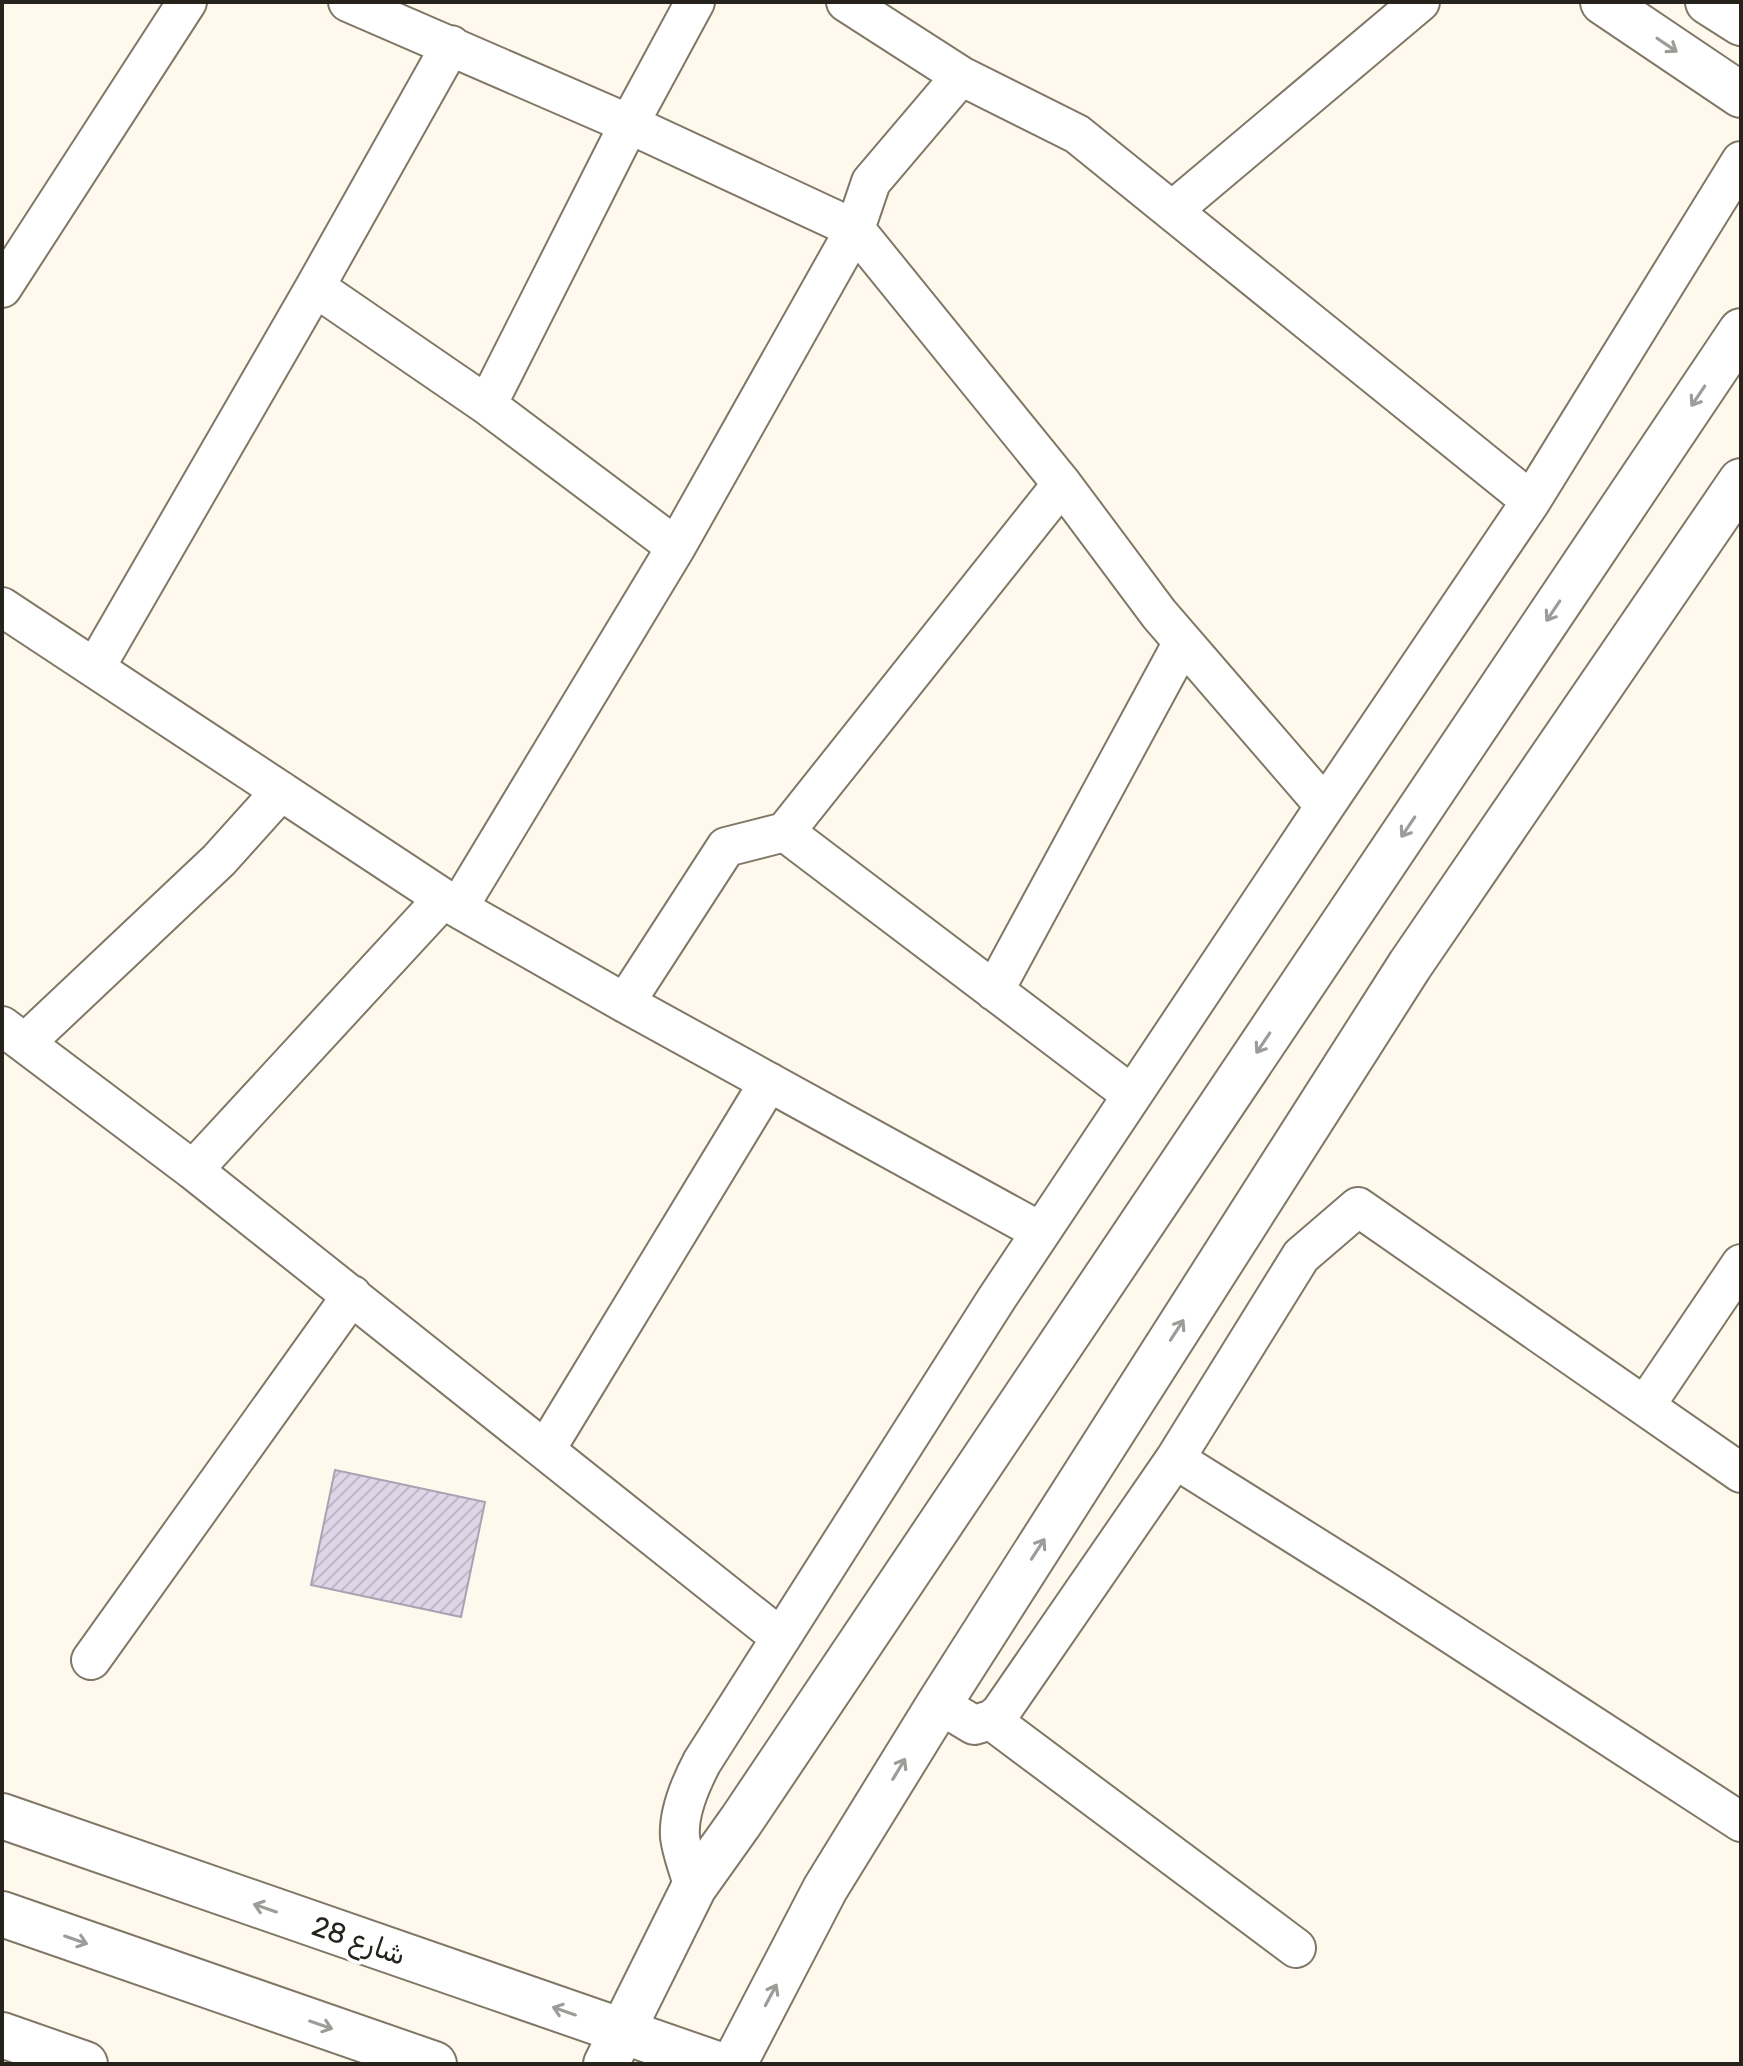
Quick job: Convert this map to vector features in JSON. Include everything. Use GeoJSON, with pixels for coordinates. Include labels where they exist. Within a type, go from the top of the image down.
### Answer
{"type":"FeatureCollection","features":[{"type":"Feature","properties":{"kind":"main road"},"geometry":{"type":"LineString","coordinates":[[1603,2],[1741,95]]}},
{"type":"Feature","properties":{"kind":"main road"},"geometry":{"type":"LineString","coordinates":[[1708,2],[1741,23]]}},
{"type":"Feature","properties":{"kind":"main road"},"geometry":{"type":"LineString","coordinates":[[613,2048],[694,1887],[1741,331]]}},
{"type":"Feature","properties":{"kind":"main road"},"geometry":{"type":"LineString","coordinates":[[734,2064],[825,1889],[939,1704],[1410,965],[1741,481]]}},
{"type":"Feature","properties":{"kind":"main road","name":"شارع 28"},"geometry":{"type":"LineString","coordinates":[[2,1816],[613,2048],[717,2064]]}},
{"type":"Feature","properties":{"kind":"main road"},"geometry":{"type":"LineString","coordinates":[[2,1914],[434,2064]]}},
{"type":"Feature","properties":{"kind":"main road"},"geometry":{"type":"LineString","coordinates":[[18,2048],[83,2064]]}},
{"type":"Feature","properties":{"kind":"street"},"geometry":{"type":"LineString","coordinates":[[2,288],[187,2]]}},
{"type":"Feature","properties":{"kind":"street"},"geometry":{"type":"LineString","coordinates":[[348,2],[404,13],[451,45],[855,229],[1062,484],[1159,614],[1325,806]]}},
{"type":"Feature","properties":{"kind":"street"},"geometry":{"type":"LineString","coordinates":[[487,405],[629,124],[695,2]]}},
{"type":"Feature","properties":{"kind":"street"},"geometry":{"type":"LineString","coordinates":[[846,2],[961,76],[1077,134],[1531,501]]}},
{"type":"Feature","properties":{"kind":"street"},"geometry":{"type":"LineString","coordinates":[[1173,210],[1420,2]]}},
{"type":"Feature","properties":{"kind":"street"},"geometry":{"type":"LineString","coordinates":[[95,668],[451,45]]}},
{"type":"Feature","properties":{"kind":"street"},"geometry":{"type":"LineString","coordinates":[[193,1170],[451,904],[676,547],[855,229],[871,182],[961,76]]}},
{"type":"Feature","properties":{"kind":"street"},"geometry":{"type":"LineString","coordinates":[[694,1887],[680,1835],[684,1806],[702,1762],[1041,1232],[1531,501],[1741,161]]}},
{"type":"Feature","properties":{"kind":"street"},"geometry":{"type":"LineString","coordinates":[[315,287],[487,405],[676,547]]}},
{"type":"Feature","properties":{"kind":"street"},"geometry":{"type":"LineString","coordinates":[[625,1003],[726,847],[785,832],[1062,484]]}},
{"type":"Feature","properties":{"kind":"street"},"geometry":{"type":"LineString","coordinates":[[2,607],[451,904],[1041,1232]]}},
{"type":"Feature","properties":{"kind":"street"},"geometry":{"type":"LineString","coordinates":[[994,991],[1183,642]]}},
{"type":"Feature","properties":{"kind":"street"},"geometry":{"type":"LineString","coordinates":[[281,791],[219,860],[13,1034],[352,1295],[781,1638]]}},
{"type":"Feature","properties":{"kind":"street"},"geometry":{"type":"LineString","coordinates":[[785,832],[1132,1095]]}},
{"type":"Feature","properties":{"kind":"street"},"geometry":{"type":"LineString","coordinates":[[546,1449],[769,1082]]}},
{"type":"Feature","properties":{"kind":"street"},"geometry":{"type":"LineString","coordinates":[[939,1704],[974,1725],[991,1720],[1000,1713],[1175,1459],[1301,1256],[1358,1207],[1741,1473]]}},
{"type":"Feature","properties":{"kind":"street"},"geometry":{"type":"LineString","coordinates":[[1645,1406],[1741,1264]]}},
{"type":"Feature","properties":{"kind":"street"},"geometry":{"type":"LineString","coordinates":[[91,1660],[352,1295]]}},
{"type":"Feature","properties":{"kind":"street"},"geometry":{"type":"LineString","coordinates":[[1175,1459],[1741,1822]]}},
{"type":"Feature","properties":{"kind":"street"},"geometry":{"type":"LineString","coordinates":[[991,1720],[1296,1948]]}},
{"type":"Feature","properties":{"kind":"building"},"geometry":{"type":"Polygon","coordinates":[[[335,1470],[485,1502],[461,1617],[311,1585],[335,1470]]]}}]}
